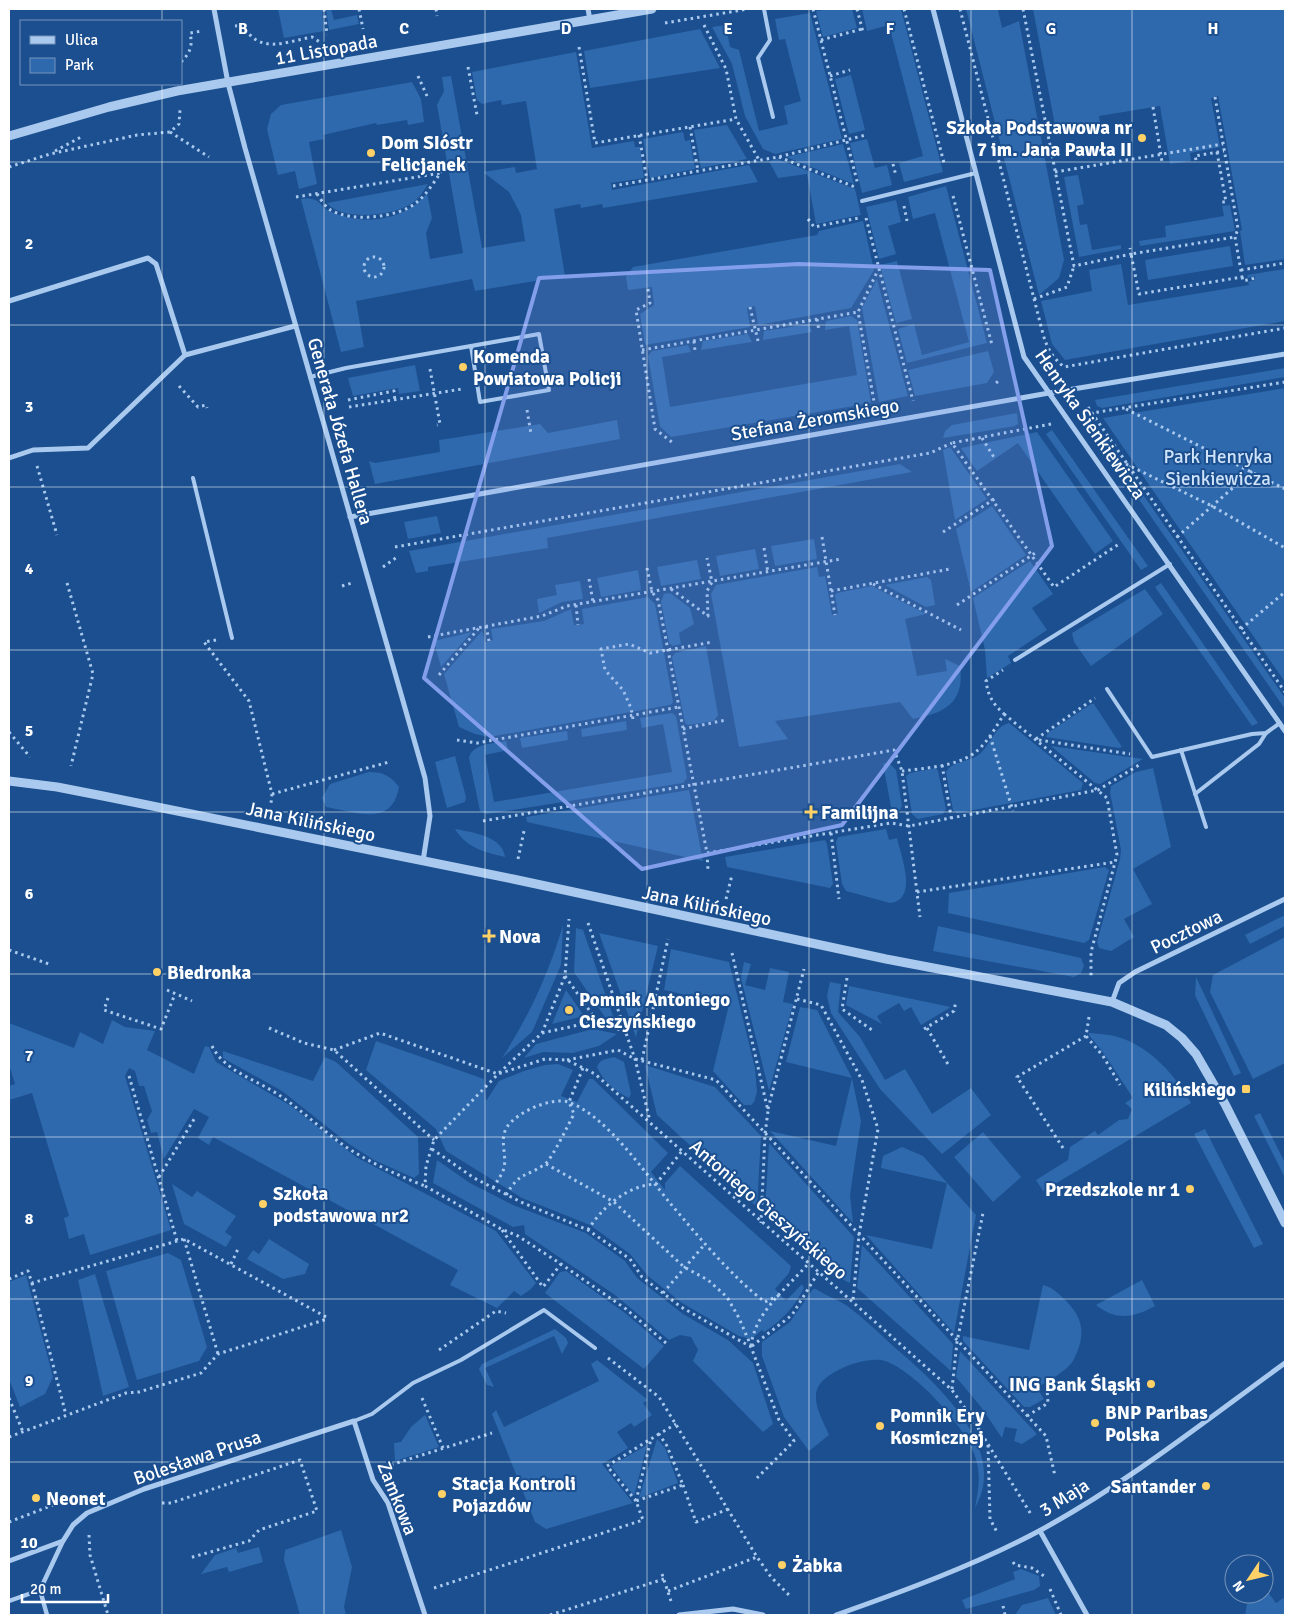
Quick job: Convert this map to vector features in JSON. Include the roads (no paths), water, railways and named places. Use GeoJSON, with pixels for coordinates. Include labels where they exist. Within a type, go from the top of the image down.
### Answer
{"type":"FeatureCollection","features":[{"type":"Feature","properties":{"kind":"street","name":"Generała Józefa Hallera"},"geometry":{"type":"LineString","coordinates":[[214,9],[228,83],[295,326],[426,778],[430,816],[423,861]]}},
{"type":"Feature","properties":{"kind":"street"},"geometry":{"type":"LineString","coordinates":[[588,9],[590,20]]}},
{"type":"Feature","properties":{"kind":"street","name":"11 Listopada"},"geometry":{"type":"LineString","coordinates":[[9,136],[108,107],[177,92],[652,9]]}},
{"type":"Feature","properties":{"kind":"street","name":"Henryka Sienkiewicza"},"geometry":{"type":"LineString","coordinates":[[933,9],[1024,357],[1285,731]]}},
{"type":"Feature","properties":{"kind":"street"},"geometry":{"type":"LineString","coordinates":[[9,301],[148,258],[156,264],[185,355]]}},
{"type":"Feature","properties":{"kind":"street"},"geometry":{"type":"LineString","coordinates":[[9,458],[33,450],[88,448],[185,355],[295,326]]}},
{"type":"Feature","properties":{"kind":"street","name":"Stefana Żeromskiego"},"geometry":{"type":"LineString","coordinates":[[350,516],[1049,393],[1285,354]]}},
{"type":"Feature","properties":{"kind":"street","name":"Jana Kilińskiego"},"geometry":{"type":"LineString","coordinates":[[9,781],[57,787],[423,861],[895,961],[1112,1002],[1166,1025],[1182,1038],[1196,1054],[1221,1097],[1285,1223]]}},
{"type":"Feature","properties":{"kind":"street","name":"Pocztowa"},"geometry":{"type":"LineString","coordinates":[[1112,1002],[1119,983],[1136,972],[1285,899]]}},
{"type":"Feature","properties":{"kind":"street","name":"3 Maja"},"geometry":{"type":"LineString","coordinates":[[836,1615],[1005,1548],[1040,1530],[1141,1466],[1285,1363]]}},
{"type":"Feature","properties":{"kind":"street","name":"Zamkowa"},"geometry":{"type":"LineString","coordinates":[[354,1421],[373,1480],[388,1504],[425,1615]]}},
{"type":"Feature","properties":{"kind":"street","name":"Bolesława Prusa"},"geometry":{"type":"LineString","coordinates":[[63,1541],[73,1525],[88,1513],[144,1489],[354,1421]]}},
{"type":"Feature","properties":{"kind":"street"},"geometry":{"type":"LineString","coordinates":[[1040,1530],[1087,1615]]}},
{"type":"Feature","properties":{"kind":"street"},"geometry":{"type":"LineString","coordinates":[[9,1561],[63,1541]]}},
{"type":"Feature","properties":{"kind":"street"},"geometry":{"type":"LineString","coordinates":[[47,1615],[40,1590],[63,1541]]}},
{"type":"Feature","properties":{"kind":"street"},"geometry":{"type":"LineString","coordinates":[[9,1602],[40,1590]]}},
{"type":"Feature","properties":{"kind":"street"},"geometry":{"type":"LineString","coordinates":[[679,1615],[733,1609],[763,1615]]}},
{"type":"Feature","properties":{"kind":"lane"},"geometry":{"type":"LineString","coordinates":[[764,9],[770,40],[758,58],[773,118]]}},
{"type":"Feature","properties":{"kind":"lane"},"geometry":{"type":"LineString","coordinates":[[862,201],[976,173]]}},
{"type":"Feature","properties":{"kind":"lane"},"geometry":{"type":"LineString","coordinates":[[310,377],[346,368],[428,353],[540,334],[549,390],[480,402],[471,346]]}},
{"type":"Feature","properties":{"kind":"lane"},"geometry":{"type":"LineString","coordinates":[[192,478],[232,638]]}},
{"type":"Feature","properties":{"kind":"lane"},"geometry":{"type":"LineString","coordinates":[[1015,660],[1170,564]]}},
{"type":"Feature","properties":{"kind":"lane"},"geometry":{"type":"LineString","coordinates":[[1107,689],[1152,757],[1252,734],[1266,733]]}},
{"type":"Feature","properties":{"kind":"lane"},"geometry":{"type":"LineString","coordinates":[[1195,794],[1259,744],[1266,733],[1280,723]]}},
{"type":"Feature","properties":{"kind":"lane"},"geometry":{"type":"LineString","coordinates":[[1181,750],[1206,827]]}},
{"type":"Feature","properties":{"kind":"lane"},"geometry":{"type":"LineString","coordinates":[[354,1421],[372,1414],[413,1383],[461,1360],[544,1310],[595,1348]]}},
{"type":"Feature","properties":{"kind":"place","name":"Szkoła Podstawowa nr 7 im. Jana Pawła II"},"geometry":{"type":"Point","coordinates":[1142,138]}},
{"type":"Feature","properties":{"kind":"place","name":"Dom SIóstr Felicjanek"},"geometry":{"type":"Point","coordinates":[371,153]}},
{"type":"Feature","properties":{"kind":"place","name":"Komenda Powiatowa Policji"},"geometry":{"type":"Point","coordinates":[463,367]}},
{"type":"Feature","properties":{"kind":"place","name":"Familijna"},"geometry":{"type":"Point","coordinates":[811,812]}},
{"type":"Feature","properties":{"kind":"place","name":"Nova"},"geometry":{"type":"Point","coordinates":[489,936]}},
{"type":"Feature","properties":{"kind":"place","name":"Biedronka"},"geometry":{"type":"Point","coordinates":[157,972]}},
{"type":"Feature","properties":{"kind":"place","name":"Pomnik Antoniego Cieszyńskiego"},"geometry":{"type":"Point","coordinates":[569,1010]}},
{"type":"Feature","properties":{"kind":"place","name":"Kilińskiego"},"geometry":{"type":"Point","coordinates":[1246,1089]}},
{"type":"Feature","properties":{"kind":"place","name":"Przedszkole nr 1"},"geometry":{"type":"Point","coordinates":[1190,1189]}},
{"type":"Feature","properties":{"kind":"place","name":"Szkoła podstawowa nr2"},"geometry":{"type":"Point","coordinates":[263,1204]}},
{"type":"Feature","properties":{"kind":"place","name":"ING Bank Śląski"},"geometry":{"type":"Point","coordinates":[1151,1384]}},
{"type":"Feature","properties":{"kind":"place","name":"BNP Paribas Polska"},"geometry":{"type":"Point","coordinates":[1095,1423]}},
{"type":"Feature","properties":{"kind":"place","name":"Pomnik Ery Kosmicznej"},"geometry":{"type":"Point","coordinates":[880,1426]}},
{"type":"Feature","properties":{"kind":"place","name":"Santander"},"geometry":{"type":"Point","coordinates":[1206,1486]}},
{"type":"Feature","properties":{"kind":"place","name":"Stacja Kontroli Pojazdów"},"geometry":{"type":"Point","coordinates":[442,1494]}},
{"type":"Feature","properties":{"kind":"place","name":"Neonet"},"geometry":{"type":"Point","coordinates":[36,1498]}},
{"type":"Feature","properties":{"kind":"place","name":"Żabka"},"geometry":{"type":"Point","coordinates":[782,1565]}},
{"type":"Feature","properties":{"kind":"park label","name":"Park Henryka Sienkiewicza"},"geometry":{"type":"Point","coordinates":[1218,467]}}]}
